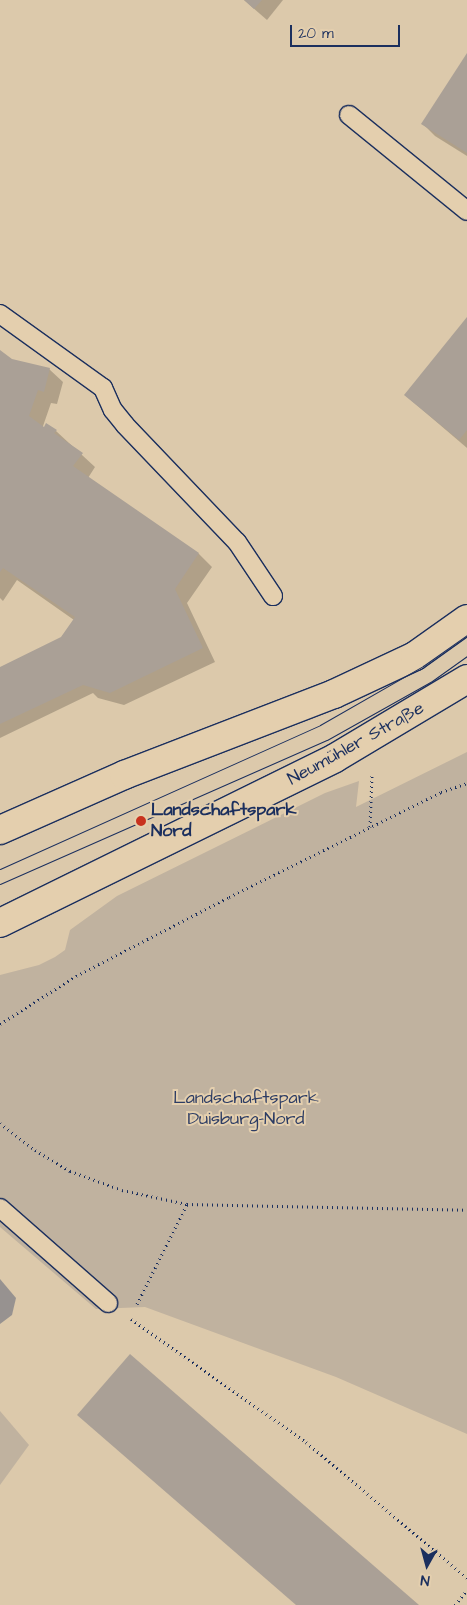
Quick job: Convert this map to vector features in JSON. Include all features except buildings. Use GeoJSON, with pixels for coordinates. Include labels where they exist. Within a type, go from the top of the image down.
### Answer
{"type":"FeatureCollection","features":[{"type":"Feature","properties":{"kind":"main road"},"geometry":{"type":"LineString","coordinates":[[0,830],[124,775],[334,694],[415,656],[467,619]]}},
{"type":"Feature","properties":{"kind":"main road","name":"Neumühler Straße"},"geometry":{"type":"LineString","coordinates":[[0,924],[249,802],[374,735],[467,679]]}},
{"type":"Feature","properties":{"kind":"lane"},"geometry":{"type":"LineString","coordinates":[[349,115],[467,211]]}},
{"type":"Feature","properties":{"kind":"lane"},"geometry":{"type":"LineString","coordinates":[[0,314],[103,388],[113,410],[125,425],[237,542],[273,596]]}},
{"type":"Feature","properties":{"kind":"lane"},"geometry":{"type":"LineString","coordinates":[[0,1208],[108,1303]]}},
{"type":"Feature","properties":{"kind":"path"},"geometry":{"type":"LineString","coordinates":[[370,827],[374,735]]}},
{"type":"Feature","properties":{"kind":"path"},"geometry":{"type":"LineString","coordinates":[[0,1024],[76,976],[370,827],[441,792],[467,783]]}},
{"type":"Feature","properties":{"kind":"path"},"geometry":{"type":"LineString","coordinates":[[0,1123],[34,1150],[70,1171],[122,1190],[187,1204],[467,1210]]}},
{"type":"Feature","properties":{"kind":"path"},"geometry":{"type":"LineString","coordinates":[[130,1318],[187,1204]]}},
{"type":"Feature","properties":{"kind":"path"},"geometry":{"type":"LineString","coordinates":[[108,1303],[306,1442],[467,1578]]}},
{"type":"Feature","properties":{"kind":"path"},"geometry":{"type":"LineString","coordinates":[[455,1605],[467,1590]]}},
{"type":"Feature","properties":{"kind":"green space","name":"Landschaftspark Duisburg-Nord"},"geometry":{"type":"Polygon","coordinates":[[[467,752],[467,1434],[336,1377],[145,1307],[96,1309],[0,1227],[0,975],[39,965],[55,957],[65,950],[70,930],[117,896],[325,793],[359,781],[356,807],[467,752]]]}},
{"type":"Feature","properties":{"kind":"green space"},"geometry":{"type":"Polygon","coordinates":[[[0,1411],[29,1445],[0,1485],[0,1411]]]}},
{"type":"Feature","properties":{"kind":"shaded area"},"geometry":{"type":"Polygon","coordinates":[[[0,1279],[16,1298],[12,1315],[0,1324],[0,1279]]]}},
{"type":"Feature","properties":{"kind":"tram line"},"geometry":{"type":"LineString","coordinates":[[0,869],[320,725],[423,666],[467,635]]}},
{"type":"Feature","properties":{"kind":"tram line"},"geometry":{"type":"LineString","coordinates":[[0,884],[327,740],[432,681],[467,656]]}},
{"type":"Feature","properties":{"kind":"place","name":"Landschaftspark Nord"},"geometry":{"type":"Point","coordinates":[141,821]}}]}
